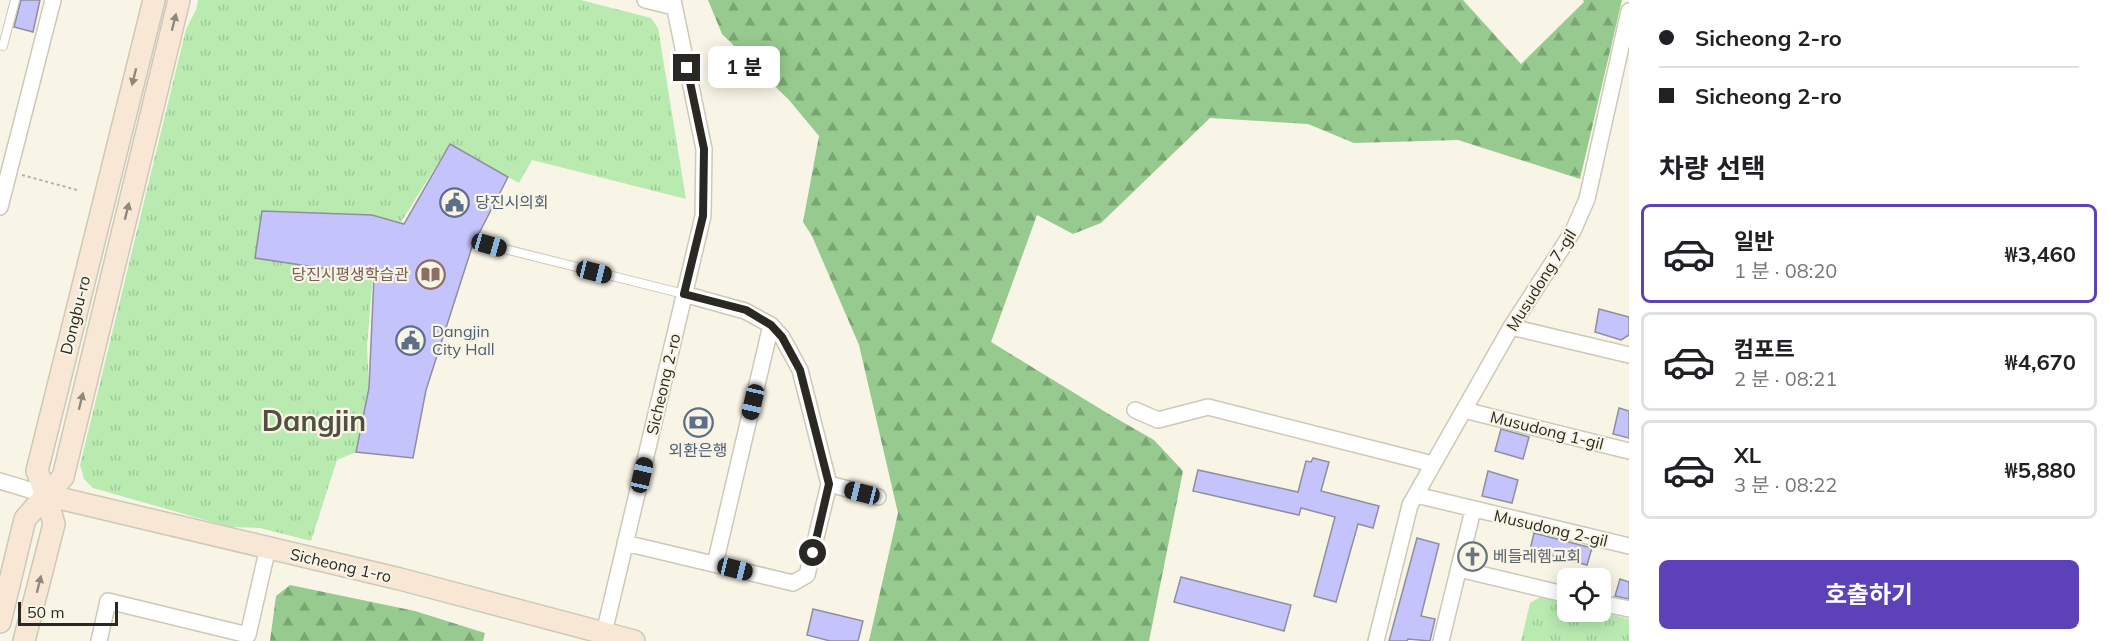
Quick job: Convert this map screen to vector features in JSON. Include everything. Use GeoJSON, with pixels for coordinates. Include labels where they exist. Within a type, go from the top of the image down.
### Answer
{"type":"FeatureCollection","features":[{"type":"Feature","properties":{"kind":"street"},"geometry":{"type":"LineString","coordinates":[[0,207],[53,0]]}},
{"type":"Feature","properties":{"kind":"street","name":"Dongbu-ro"},"geometry":{"type":"LineString","coordinates":[[24,641],[54,524],[37,471],[154,0]]}},
{"type":"Feature","properties":{"kind":"street"},"geometry":{"type":"LineString","coordinates":[[0,621],[25,519],[63,477],[180,0]]}},
{"type":"Feature","properties":{"kind":"street","name":"Sicheong 2-ro"},"geometry":{"type":"LineString","coordinates":[[603,637],[703,216],[704,149],[673,4],[645,0]]}},
{"type":"Feature","properties":{"kind":"street","name":"Musudong 7-gil"},"geometry":{"type":"LineString","coordinates":[[1376,641],[1410,505],[1511,327],[1573,231],[1587,199],[1628,16]]}},
{"type":"Feature","properties":{"kind":"street"},"geometry":{"type":"LineString","coordinates":[[626,543],[793,583],[807,575],[829,484],[800,370],[782,337],[771,325],[746,310],[684,294]]}},
{"type":"Feature","properties":{"kind":"street"},"geometry":{"type":"LineString","coordinates":[[715,564],[771,325]]}},
{"type":"Feature","properties":{"kind":"street"},"geometry":{"type":"LineString","coordinates":[[1511,327],[1629,355]]}},
{"type":"Feature","properties":{"kind":"street"},"geometry":{"type":"LineString","coordinates":[[764,355],[769,349],[782,353],[800,370]]}},
{"type":"Feature","properties":{"kind":"street"},"geometry":{"type":"LineString","coordinates":[[1135,410],[1158,420],[1208,407],[1433,464]]}},
{"type":"Feature","properties":{"kind":"street","name":"Musudong 1-gil"},"geometry":{"type":"LineString","coordinates":[[1464,410],[1629,451]]}},
{"type":"Feature","properties":{"kind":"street"},"geometry":{"type":"LineString","coordinates":[[0,481],[46,495]]}},
{"type":"Feature","properties":{"kind":"street"},"geometry":{"type":"LineString","coordinates":[[829,484],[878,497]]}},
{"type":"Feature","properties":{"kind":"street","name":"Sicheong 1-ro"},"geometry":{"type":"LineString","coordinates":[[46,495],[400,579],[603,637],[634,641]]}},
{"type":"Feature","properties":{"kind":"street","name":"Musudong 2-gil"},"geometry":{"type":"LineString","coordinates":[[1416,495],[1629,546]]}},
{"type":"Feature","properties":{"kind":"street","name":"Musudong 2-gil"},"geometry":{"type":"LineString","coordinates":[[1441,641],[1473,510]]}},
{"type":"Feature","properties":{"kind":"street"},"geometry":{"type":"LineString","coordinates":[[99,641],[108,601],[247,638],[267,547]]}},
{"type":"Feature","properties":{"kind":"street"},"geometry":{"type":"LineString","coordinates":[[1458,569],[1557,592]]}},
{"type":"Feature","properties":{"kind":"street"},"geometry":{"type":"LineString","coordinates":[[1611,605],[1629,609]]}},
{"type":"Feature","properties":{"kind":"lane"},"geometry":{"type":"LineString","coordinates":[[2,43],[15,0]]}},
{"type":"Feature","properties":{"kind":"lane"},"geometry":{"type":"LineString","coordinates":[[489,245],[684,294]]}},
{"type":"Feature","properties":{"kind":"path"},"geometry":{"type":"LineString","coordinates":[[9,171],[77,190]]}},
{"type":"Feature","properties":{"kind":"green space"},"geometry":{"type":"Polygon","coordinates":[[[198,0],[581,0],[651,18],[658,28],[686,199],[532,160],[519,183],[450,144],[401,222],[372,215],[262,211],[256,258],[373,276],[367,345],[369,388],[356,452],[337,460],[311,541],[260,528],[230,527],[93,488],[84,479],[80,465],[186,29],[196,10],[198,0]]]}},
{"type":"Feature","properties":{"kind":"green space"},"geometry":{"type":"Polygon","coordinates":[[[708,0],[1463,0],[1521,64],[1584,2],[1583,0],[1622,0],[1580,179],[1458,140],[1354,143],[1308,124],[1210,118],[1101,223],[1073,234],[1037,215],[991,342],[1154,440],[1183,471],[1149,641],[869,641],[898,513],[859,345],[812,236],[803,222],[819,136],[789,100],[722,34],[708,0]]]}},
{"type":"Feature","properties":{"kind":"green space"},"geometry":{"type":"Polygon","coordinates":[[[290,585],[415,611],[485,633],[483,641],[270,641],[276,596],[290,585]]]}},
{"type":"Feature","properties":{"kind":"green space"},"geometry":{"type":"Polygon","coordinates":[[[1542,596],[1557,600],[1557,622],[1611,622],[1611,614],[1629,619],[1629,641],[1521,641],[1530,603],[1542,596]]]}},
{"type":"Feature","properties":{"kind":"building"},"geometry":{"type":"Polygon","coordinates":[[[21,0],[40,0],[33,32],[14,27],[21,0]]]}},
{"type":"Feature","properties":{"kind":"building"},"geometry":{"type":"Polygon","coordinates":[[[450,144],[508,177],[472,247],[426,390],[413,458],[356,452],[369,388],[374,276],[255,258],[262,211],[372,215],[404,224],[450,144]]]}},
{"type":"Feature","properties":{"kind":"building"},"geometry":{"type":"Polygon","coordinates":[[[1599,309],[1629,317],[1629,335],[1621,340],[1595,332],[1599,309]]]}},
{"type":"Feature","properties":{"kind":"building"},"geometry":{"type":"Polygon","coordinates":[[[1619,408],[1629,411],[1629,438],[1613,434],[1619,408]]]}},
{"type":"Feature","properties":{"kind":"building"},"geometry":{"type":"Polygon","coordinates":[[[1501,429],[1529,437],[1523,459],[1495,451],[1501,429]]]}},
{"type":"Feature","properties":{"kind":"building"},"geometry":{"type":"Polygon","coordinates":[[[1313,458],[1329,462],[1321,491],[1379,506],[1373,528],[1358,524],[1336,602],[1314,596],[1335,517],[1301,508],[1299,515],[1193,491],[1198,470],[1298,492],[1306,461],[1311,462],[1313,458]]]}},
{"type":"Feature","properties":{"kind":"building"},"geometry":{"type":"Polygon","coordinates":[[[1488,471],[1518,480],[1512,503],[1482,496],[1488,471]]]}},
{"type":"Feature","properties":{"kind":"building"},"geometry":{"type":"Polygon","coordinates":[[[1534,533],[1592,548],[1587,565],[1530,550],[1534,533]]]}},
{"type":"Feature","properties":{"kind":"building"},"geometry":{"type":"Polygon","coordinates":[[[1417,538],[1439,544],[1421,616],[1435,619],[1430,641],[1408,639],[1407,641],[1389,641],[1417,538]]]}},
{"type":"Feature","properties":{"kind":"building"},"geometry":{"type":"Polygon","coordinates":[[[1181,577],[1291,605],[1284,631],[1174,602],[1181,577]]]}},
{"type":"Feature","properties":{"kind":"building"},"geometry":{"type":"Polygon","coordinates":[[[1620,579],[1629,582],[1629,599],[1615,596],[1620,579]]]}},
{"type":"Feature","properties":{"kind":"building"},"geometry":{"type":"Polygon","coordinates":[[[813,609],[863,621],[858,641],[830,641],[807,635],[813,609]]]}},
{"type":"Feature","properties":{"kind":"place","name":"당진시의회"},"geometry":{"type":"Point","coordinates":[454,202]}},
{"type":"Feature","properties":{"kind":"place","name":"당진시평생학습관"},"geometry":{"type":"Point","coordinates":[430,274]}},
{"type":"Feature","properties":{"kind":"place","name":"Dangjin City Hall"},"geometry":{"type":"Point","coordinates":[411,340]}},
{"type":"Feature","properties":{"kind":"place","name":"외환은행"},"geometry":{"type":"Point","coordinates":[698,422]}},
{"type":"Feature","properties":{"kind":"place","name":"베들레헴교회"},"geometry":{"type":"Point","coordinates":[1472,556]}},
{"type":"Feature","properties":{"kind":"district","name":"Dangjin"},"geometry":{"type":"Point","coordinates":[314,420]}},
{"type":"Feature","properties":{"kind":"route"},"geometry":{"type":"LineString","coordinates":[[687,68],[704,149],[703,216],[684,294],[746,310],[771,325],[782,337],[800,370],[829,484],[813,553]]}}]}
